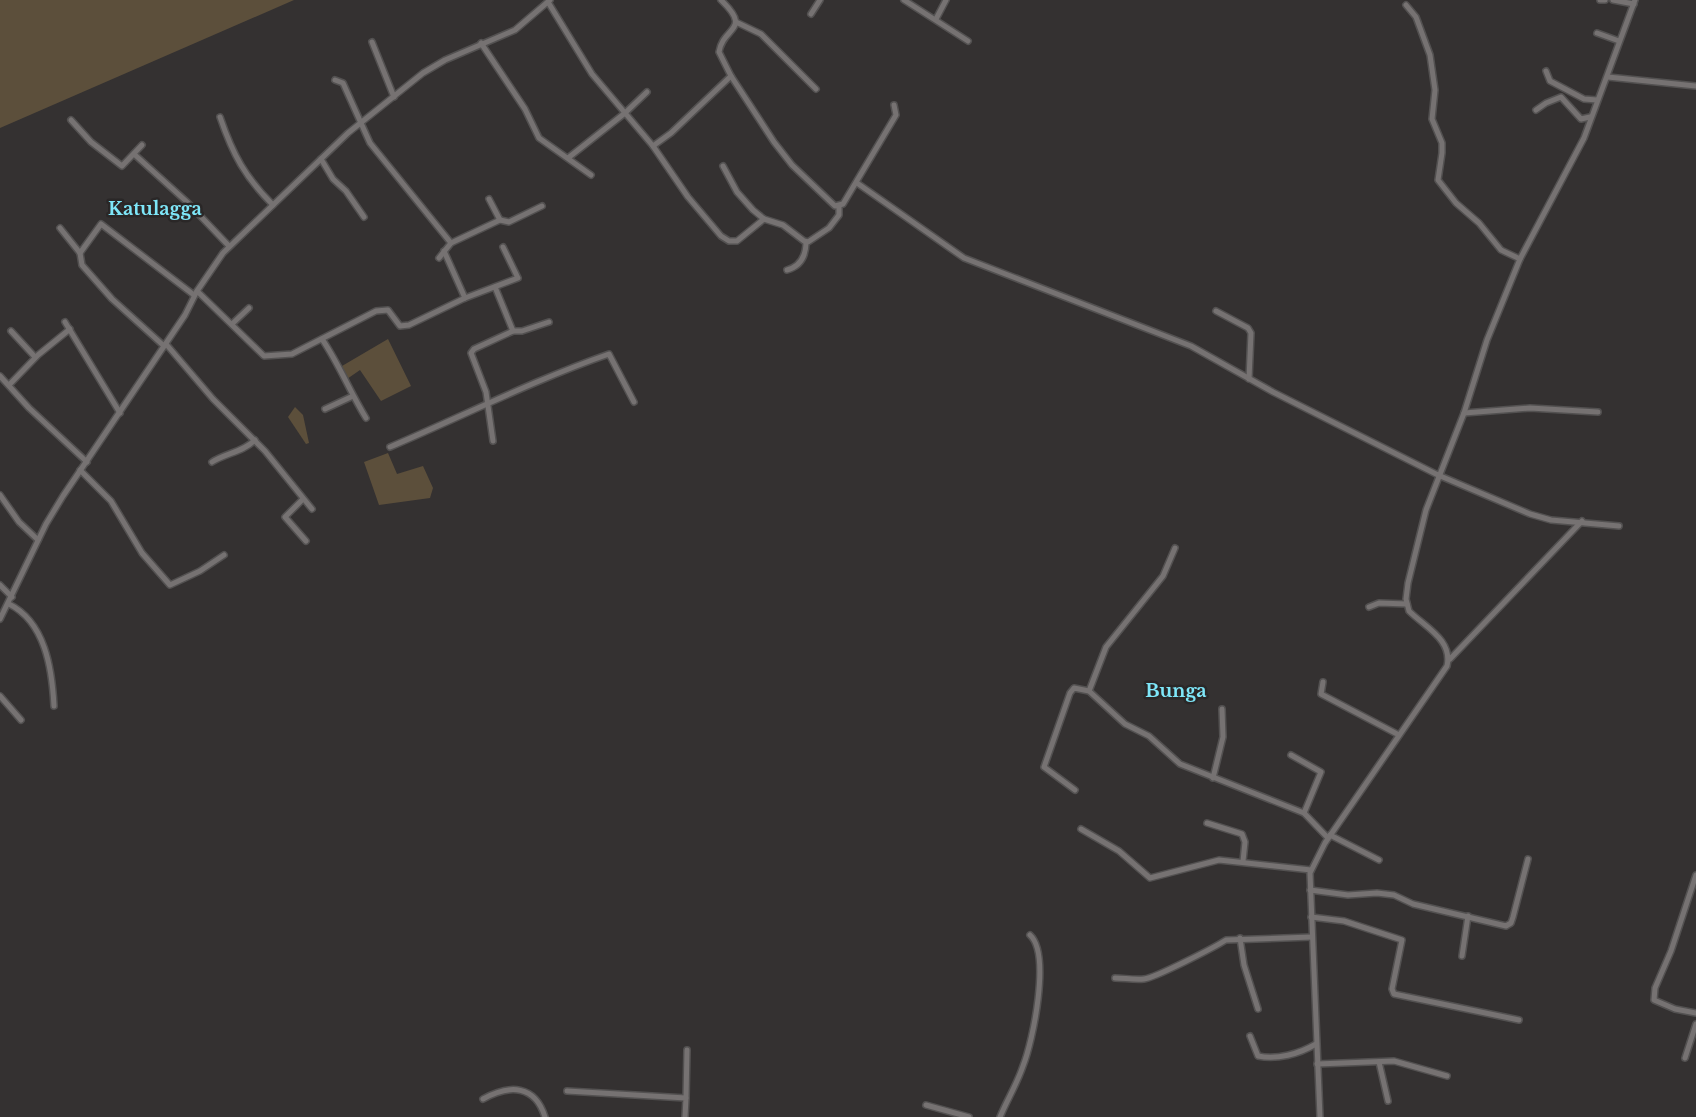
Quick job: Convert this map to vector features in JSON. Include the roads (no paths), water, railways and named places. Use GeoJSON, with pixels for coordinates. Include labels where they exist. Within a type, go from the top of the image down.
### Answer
{"type":"FeatureCollection","features":[{"type":"Feature","properties":{"kind":"street"},"geometry":{"type":"LineString","coordinates":[[721,0],[734,15],[736,22],[735,29],[725,39],[719,52],[731,76],[792,165],[828,201],[839,207]]}},
{"type":"Feature","properties":{"kind":"street"},"geometry":{"type":"LineString","coordinates":[[811,14],[820,0]]}},
{"type":"Feature","properties":{"kind":"street"},"geometry":{"type":"LineString","coordinates":[[904,0],[968,41]]}},
{"type":"Feature","properties":{"kind":"street"},"geometry":{"type":"LineString","coordinates":[[936,19],[945,0]]}},
{"type":"Feature","properties":{"kind":"street"},"geometry":{"type":"LineString","coordinates":[[1600,0],[1605,0]]}},
{"type":"Feature","properties":{"kind":"street"},"geometry":{"type":"LineString","coordinates":[[1448,660],[1443,643],[1409,610],[1407,604],[1408,583],[1426,510],[1464,413],[1486,340],[1520,260],[1572,164],[1608,76],[1634,2],[1613,0]]}},
{"type":"Feature","properties":{"kind":"street"},"geometry":{"type":"LineString","coordinates":[[1,614],[9,604],[38,540],[80,470],[165,345],[195,293],[229,246],[321,159],[412,81],[445,60],[515,30],[549,1],[592,74],[653,146],[688,197],[721,236],[729,241],[737,241],[764,219]]}},
{"type":"Feature","properties":{"kind":"street"},"geometry":{"type":"LineString","coordinates":[[1406,5],[1416,17],[1430,55],[1435,90],[1432,119],[1442,143],[1438,180],[1501,250],[1520,260]]}},
{"type":"Feature","properties":{"kind":"street"},"geometry":{"type":"LineString","coordinates":[[736,22],[761,34],[816,89]]}},
{"type":"Feature","properties":{"kind":"street"},"geometry":{"type":"LineString","coordinates":[[1597,33],[1619,40]]}},
{"type":"Feature","properties":{"kind":"street"},"geometry":{"type":"LineString","coordinates":[[372,42],[394,97]]}},
{"type":"Feature","properties":{"kind":"street"},"geometry":{"type":"LineString","coordinates":[[481,43],[525,109],[540,138],[591,175]]}},
{"type":"Feature","properties":{"kind":"street"},"geometry":{"type":"LineString","coordinates":[[1546,71],[1550,81],[1554,84],[1584,99],[1597,100]]}},
{"type":"Feature","properties":{"kind":"street"},"geometry":{"type":"LineString","coordinates":[[653,146],[671,133],[731,76]]}},
{"type":"Feature","properties":{"kind":"street"},"geometry":{"type":"LineString","coordinates":[[1608,76],[1696,86]]}},
{"type":"Feature","properties":{"kind":"street"},"geometry":{"type":"LineString","coordinates":[[335,80],[343,83],[370,143],[451,243]]}},
{"type":"Feature","properties":{"kind":"street"},"geometry":{"type":"LineString","coordinates":[[568,158],[625,113],[647,92]]}},
{"type":"Feature","properties":{"kind":"street"},"geometry":{"type":"LineString","coordinates":[[1536,110],[1561,98],[1581,119],[1590,117]]}},
{"type":"Feature","properties":{"kind":"street"},"geometry":{"type":"LineString","coordinates":[[806,242],[829,228],[839,215],[839,207],[857,183],[896,115],[894,105]]}},
{"type":"Feature","properties":{"kind":"street"},"geometry":{"type":"LineString","coordinates":[[220,117],[232,152],[249,182],[273,205]]}},
{"type":"Feature","properties":{"kind":"street"},"geometry":{"type":"LineString","coordinates":[[71,120],[91,142],[122,165],[142,145]]}},
{"type":"Feature","properties":{"kind":"street"},"geometry":{"type":"LineString","coordinates":[[134,154],[187,202],[229,246]]}},
{"type":"Feature","properties":{"kind":"street"},"geometry":{"type":"LineString","coordinates":[[321,159],[333,179],[346,191],[364,217]]}},
{"type":"Feature","properties":{"kind":"street"},"geometry":{"type":"LineString","coordinates":[[723,166],[737,192],[764,219],[783,225],[806,242]]}},
{"type":"Feature","properties":{"kind":"street"},"geometry":{"type":"LineString","coordinates":[[857,183],[964,258],[1170,337],[1438,475],[1530,514],[1551,520],[1619,526]]}},
{"type":"Feature","properties":{"kind":"street"},"geometry":{"type":"LineString","coordinates":[[489,199],[500,220]]}},
{"type":"Feature","properties":{"kind":"street"},"geometry":{"type":"LineString","coordinates":[[440,258],[451,243],[500,220],[509,222],[542,206]]}},
{"type":"Feature","properties":{"kind":"street"},"geometry":{"type":"LineString","coordinates":[[80,253],[101,224],[195,293],[232,324],[253,347],[264,356],[271,357],[292,354],[376,311],[388,310],[400,326],[465,298],[518,279],[503,247]]}},
{"type":"Feature","properties":{"kind":"street"},"geometry":{"type":"LineString","coordinates":[[60,228],[80,253],[82,265],[112,299],[165,345],[213,399],[255,440],[312,509]]}},
{"type":"Feature","properties":{"kind":"street"},"geometry":{"type":"LineString","coordinates":[[787,270],[805,256],[806,242]]}},
{"type":"Feature","properties":{"kind":"street"},"geometry":{"type":"LineString","coordinates":[[444,251],[465,298]]}},
{"type":"Feature","properties":{"kind":"street"},"geometry":{"type":"LineString","coordinates":[[495,287],[513,330]]}},
{"type":"Feature","properties":{"kind":"street"},"geometry":{"type":"LineString","coordinates":[[232,324],[249,308]]}},
{"type":"Feature","properties":{"kind":"street"},"geometry":{"type":"LineString","coordinates":[[1216,311],[1248,328],[1251,333],[1249,379]]}},
{"type":"Feature","properties":{"kind":"street"},"geometry":{"type":"LineString","coordinates":[[65,322],[120,413]]}},
{"type":"Feature","properties":{"kind":"street"},"geometry":{"type":"LineString","coordinates":[[493,441],[489,405],[471,353],[474,349],[513,330],[522,331],[549,322]]}},
{"type":"Feature","properties":{"kind":"street"},"geometry":{"type":"LineString","coordinates":[[9,385],[36,357],[70,329]]}},
{"type":"Feature","properties":{"kind":"street"},"geometry":{"type":"LineString","coordinates":[[12,331],[36,357]]}},
{"type":"Feature","properties":{"kind":"street"},"geometry":{"type":"LineString","coordinates":[[322,339],[338,363],[366,418]]}},
{"type":"Feature","properties":{"kind":"street"},"geometry":{"type":"LineString","coordinates":[[390,447],[489,405],[558,372],[609,354],[634,402]]}},
{"type":"Feature","properties":{"kind":"street"},"geometry":{"type":"LineString","coordinates":[[0,376],[29,408],[87,462]]}},
{"type":"Feature","properties":{"kind":"street"},"geometry":{"type":"LineString","coordinates":[[325,409],[353,396]]}},
{"type":"Feature","properties":{"kind":"street"},"geometry":{"type":"LineString","coordinates":[[1464,413],[1530,408],[1598,412]]}},
{"type":"Feature","properties":{"kind":"street"},"geometry":{"type":"LineString","coordinates":[[212,462],[222,455],[247,448],[255,440]]}},
{"type":"Feature","properties":{"kind":"street"},"geometry":{"type":"LineString","coordinates":[[80,470],[111,501],[142,553],[170,585],[200,571],[224,555]]}},
{"type":"Feature","properties":{"kind":"street"},"geometry":{"type":"LineString","coordinates":[[0,495],[19,522],[38,540]]}},
{"type":"Feature","properties":{"kind":"street"},"geometry":{"type":"LineString","coordinates":[[303,499],[285,517],[306,541]]}},
{"type":"Feature","properties":{"kind":"street"},"geometry":{"type":"LineString","coordinates":[[1320,1117],[1311,870],[1329,837],[1444,672],[1448,660],[1582,521]]}},
{"type":"Feature","properties":{"kind":"street"},"geometry":{"type":"LineString","coordinates":[[1089,691],[1106,647],[1163,576],[1175,548]]}},
{"type":"Feature","properties":{"kind":"street"},"geometry":{"type":"LineString","coordinates":[[0,585],[12,597]]}},
{"type":"Feature","properties":{"kind":"street"},"geometry":{"type":"LineString","coordinates":[[1369,607],[1379,603],[1407,604]]}},
{"type":"Feature","properties":{"kind":"street"},"geometry":{"type":"LineString","coordinates":[[9,604],[28,616],[41,636],[54,706]]}},
{"type":"Feature","properties":{"kind":"street"},"geometry":{"type":"LineString","coordinates":[[1323,682],[1321,694],[1399,735]]}},
{"type":"Feature","properties":{"kind":"street"},"geometry":{"type":"LineString","coordinates":[[1075,790],[1044,768],[1071,689],[1078,688],[1089,691],[1125,724],[1149,736],[1180,764],[1261,794],[1304,813],[1329,837],[1379,860]]}},
{"type":"Feature","properties":{"kind":"street"},"geometry":{"type":"LineString","coordinates":[[0,696],[21,720]]}},
{"type":"Feature","properties":{"kind":"street"},"geometry":{"type":"LineString","coordinates":[[1213,778],[1223,737],[1222,709]]}},
{"type":"Feature","properties":{"kind":"street"},"geometry":{"type":"LineString","coordinates":[[1291,755],[1318,770],[1321,775],[1304,813]]}},
{"type":"Feature","properties":{"kind":"street"},"geometry":{"type":"LineString","coordinates":[[1208,823],[1242,834],[1245,842],[1242,861]]}},
{"type":"Feature","properties":{"kind":"street"},"geometry":{"type":"LineString","coordinates":[[1081,829],[1119,851],[1150,878],[1209,861],[1242,861],[1311,870]]}},
{"type":"Feature","properties":{"kind":"street"},"geometry":{"type":"LineString","coordinates":[[1310,890],[1348,895],[1377,893],[1394,895],[1413,904],[1506,926],[1511,924],[1528,859]]}},
{"type":"Feature","properties":{"kind":"street"},"geometry":{"type":"LineString","coordinates":[[1696,875],[1671,951],[1655,988],[1654,1000],[1675,1009],[1696,1013]]}},
{"type":"Feature","properties":{"kind":"street"},"geometry":{"type":"LineString","coordinates":[[1462,956],[1468,916]]}},
{"type":"Feature","properties":{"kind":"street"},"geometry":{"type":"LineString","coordinates":[[1311,917],[1328,917],[1402,940],[1392,989],[1394,994],[1519,1020]]}},
{"type":"Feature","properties":{"kind":"street"},"geometry":{"type":"LineString","coordinates":[[1000,1117],[1013,1093],[1030,1044],[1041,959],[1037,944],[1030,935]]}},
{"type":"Feature","properties":{"kind":"street"},"geometry":{"type":"LineString","coordinates":[[1114,978],[1146,979],[1201,951],[1215,948],[1226,940],[1312,937]]}},
{"type":"Feature","properties":{"kind":"street"},"geometry":{"type":"LineString","coordinates":[[1240,938],[1244,965],[1258,1009]]}},
{"type":"Feature","properties":{"kind":"street"},"geometry":{"type":"LineString","coordinates":[[1685,1059],[1696,1024]]}},
{"type":"Feature","properties":{"kind":"street"},"geometry":{"type":"LineString","coordinates":[[1250,1036],[1258,1056],[1263,1057],[1284,1056],[1316,1044]]}},
{"type":"Feature","properties":{"kind":"street"},"geometry":{"type":"LineString","coordinates":[[685,1117],[687,1050]]}},
{"type":"Feature","properties":{"kind":"street"},"geometry":{"type":"LineString","coordinates":[[1317,1064],[1394,1061],[1447,1076]]}},
{"type":"Feature","properties":{"kind":"street"},"geometry":{"type":"LineString","coordinates":[[1379,1062],[1388,1101]]}},
{"type":"Feature","properties":{"kind":"street"},"geometry":{"type":"LineString","coordinates":[[483,1099],[502,1091],[531,1093],[538,1099],[545,1117]]}},
{"type":"Feature","properties":{"kind":"street"},"geometry":{"type":"LineString","coordinates":[[567,1091],[686,1098]]}},
{"type":"Feature","properties":{"kind":"street"},"geometry":{"type":"LineString","coordinates":[[926,1105],[969,1117]]}},
{"type":"Feature","properties":{"kind":"district","name":"Katulagga"},"geometry":{"type":"Point","coordinates":[155,209]}},
{"type":"Feature","properties":{"kind":"district","name":"Bunga"},"geometry":{"type":"Point","coordinates":[1176,691]}}]}
